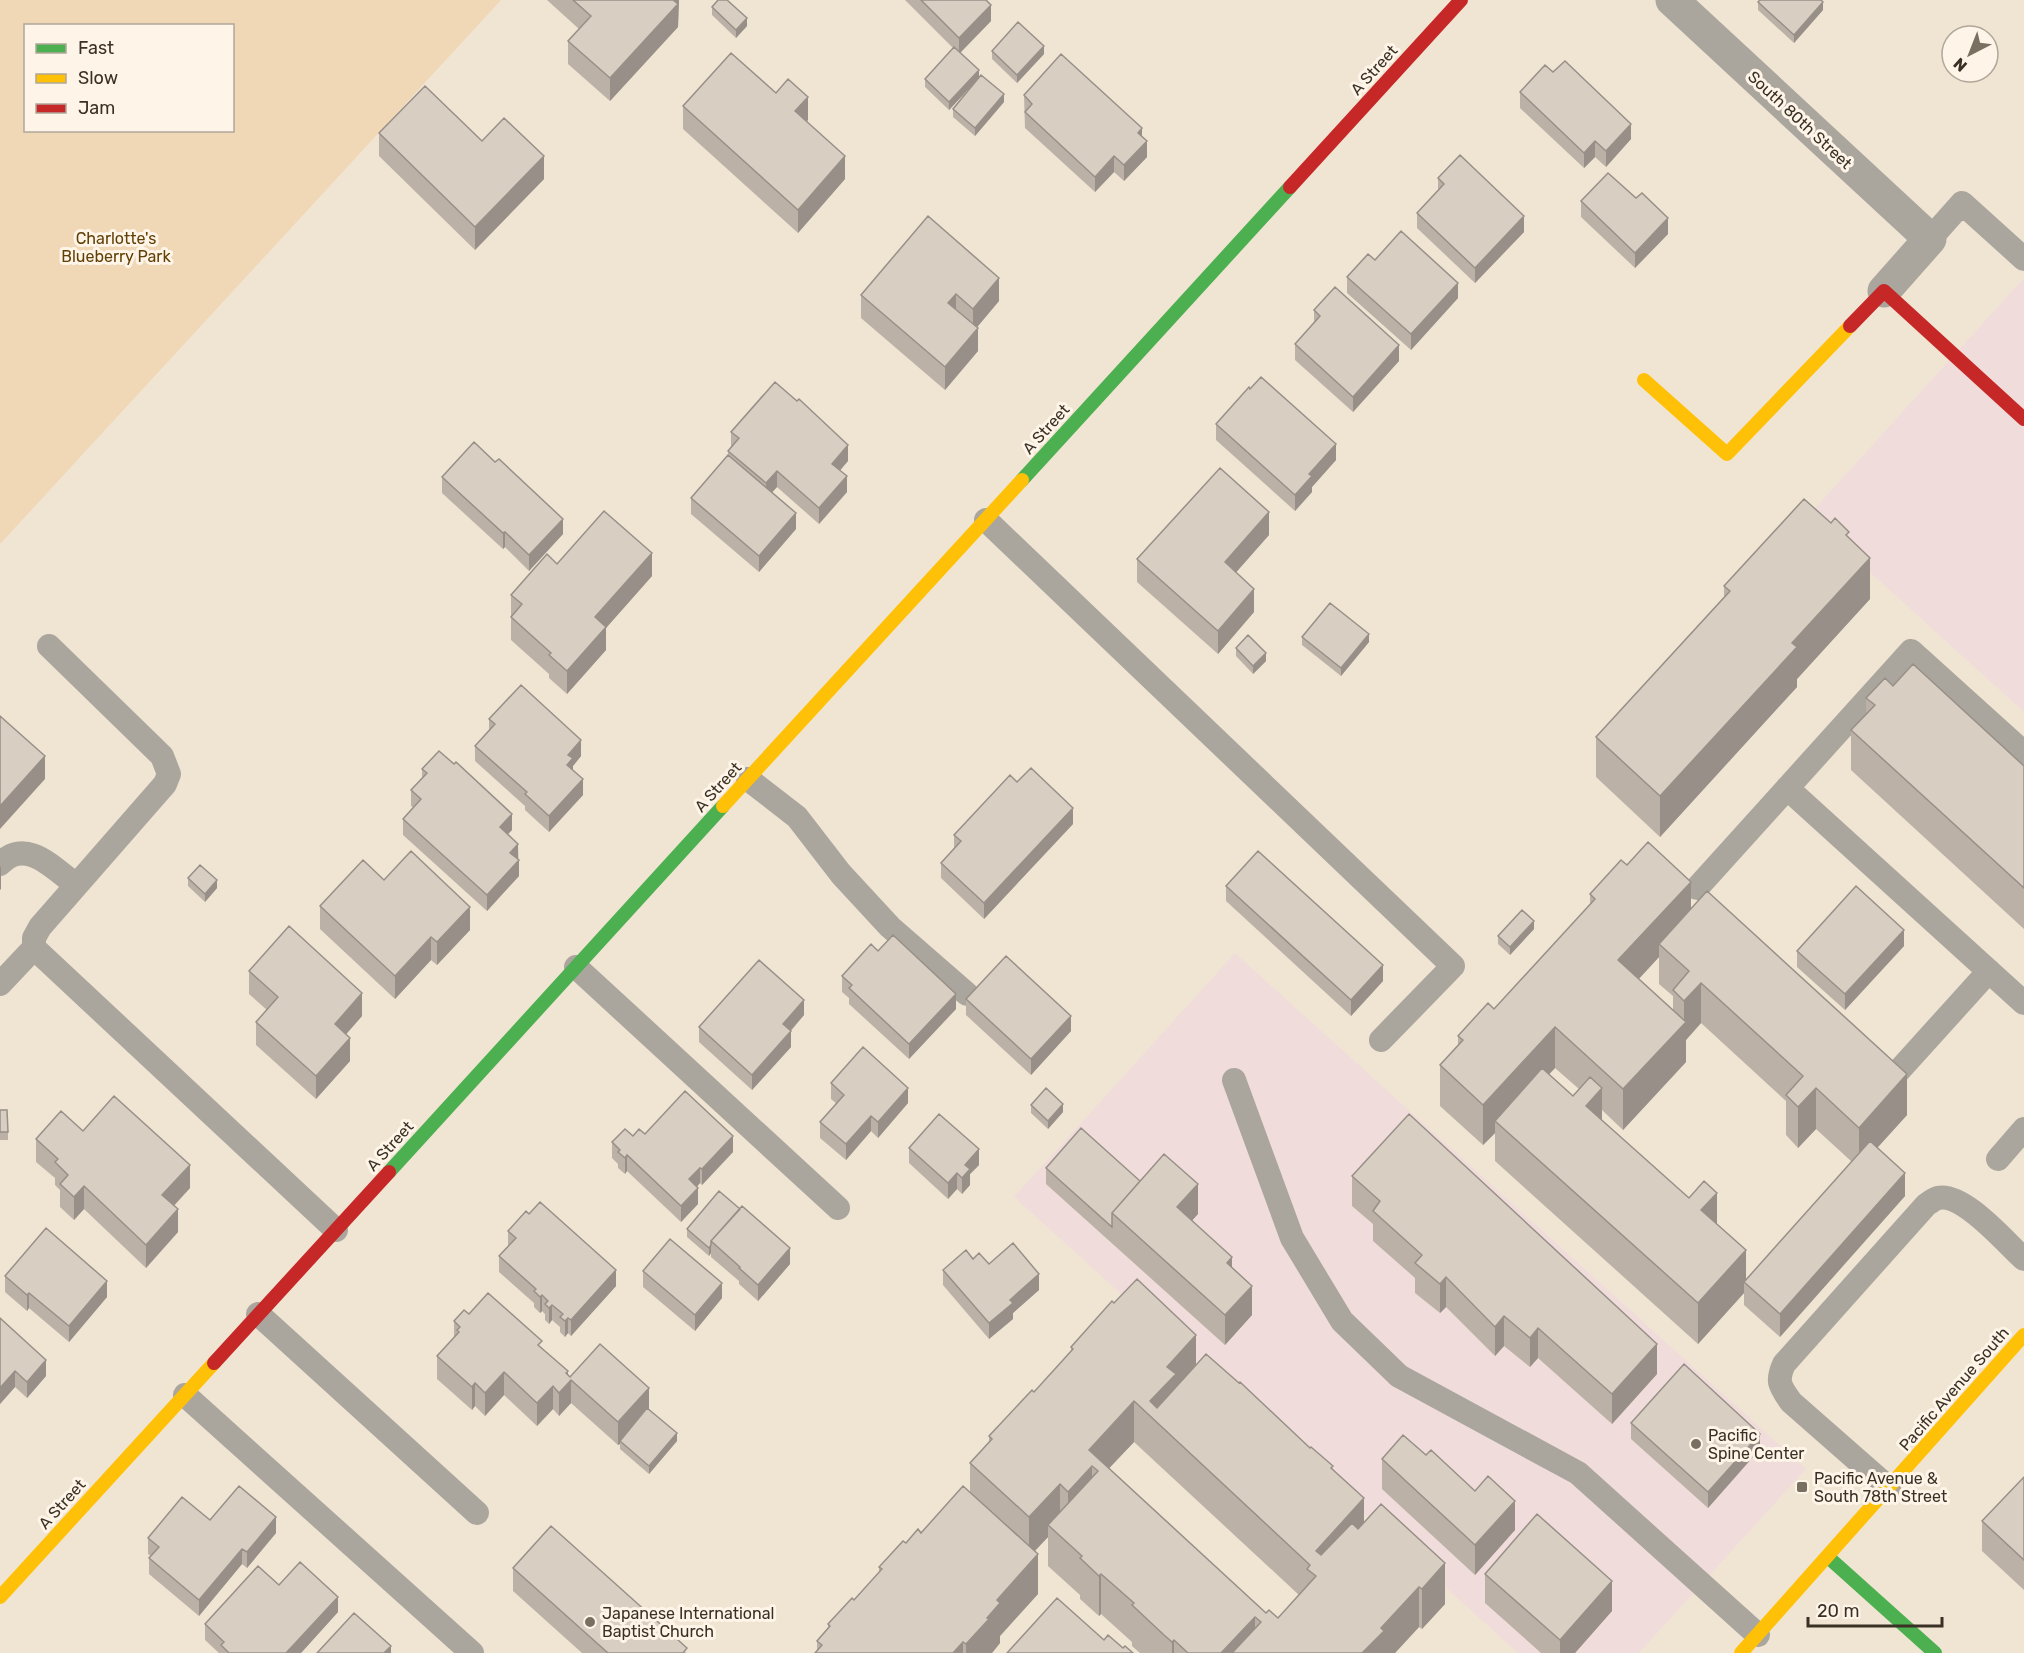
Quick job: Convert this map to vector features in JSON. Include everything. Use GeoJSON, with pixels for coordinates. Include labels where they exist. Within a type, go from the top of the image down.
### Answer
{"type":"FeatureCollection","features":[{"type":"Feature","properties":{"kind":"street","name":"A Street"},"geometry":{"type":"LineString","coordinates":[[0,1597],[1461,0]]}},
{"type":"Feature","properties":{"kind":"street","name":"South 80th Street"},"geometry":{"type":"LineString","coordinates":[[1672,0],[1930,239]]}},
{"type":"Feature","properties":{"kind":"street"},"geometry":{"type":"LineString","coordinates":[[1644,380],[1727,454],[1884,291],[1930,239]]}},
{"type":"Feature","properties":{"kind":"street"},"geometry":{"type":"LineString","coordinates":[[1884,291],[2024,419]]}},
{"type":"Feature","properties":{"kind":"street","name":"Pacific Avenue South"},"geometry":{"type":"LineString","coordinates":[[1741,1653],[2024,1335]]}},
{"type":"Feature","properties":{"kind":"street"},"geometry":{"type":"LineString","coordinates":[[1828,1557],[1935,1653]]}},
{"type":"Feature","properties":{"kind":"lane"},"geometry":{"type":"LineString","coordinates":[[1930,239],[1962,203],[2024,260]]}},
{"type":"Feature","properties":{"kind":"lane"},"geometry":{"type":"LineString","coordinates":[[986,520],[1453,966],[1381,1040]]}},
{"type":"Feature","properties":{"kind":"lane"},"geometry":{"type":"LineString","coordinates":[[0,984],[34,948],[34,938],[40,927],[165,784],[169,774],[162,756],[49,646]]}},
{"type":"Feature","properties":{"kind":"lane"},"geometry":{"type":"LineString","coordinates":[[1697,888],[1911,651],[2024,753]]}},
{"type":"Feature","properties":{"kind":"lane"},"geometry":{"type":"LineString","coordinates":[[748,779],[797,817],[841,874],[890,927],[968,994]]}},
{"type":"Feature","properties":{"kind":"lane"},"geometry":{"type":"LineString","coordinates":[[1787,788],[2024,1003]]}},
{"type":"Feature","properties":{"kind":"lane"},"geometry":{"type":"LineString","coordinates":[[0,864],[9,855],[21,852],[39,857],[76,885]]}},
{"type":"Feature","properties":{"kind":"lane"},"geometry":{"type":"LineString","coordinates":[[34,948],[336,1230]]}},
{"type":"Feature","properties":{"kind":"lane"},"geometry":{"type":"LineString","coordinates":[[576,967],[838,1208]]}},
{"type":"Feature","properties":{"kind":"lane"},"geometry":{"type":"LineString","coordinates":[[1895,1075],[1989,971]]}},
{"type":"Feature","properties":{"kind":"lane"},"geometry":{"type":"LineString","coordinates":[[1234,1080],[1292,1238],[1342,1321],[1399,1376],[1578,1473],[1758,1635]]}},
{"type":"Feature","properties":{"kind":"lane"},"geometry":{"type":"LineString","coordinates":[[1998,1159],[2024,1130]]}},
{"type":"Feature","properties":{"kind":"lane"},"geometry":{"type":"LineString","coordinates":[[1889,1488],[1791,1402],[1782,1389],[1779,1377],[1784,1364],[1926,1205],[1937,1198],[1954,1199],[1965,1205],[2024,1260]]}},
{"type":"Feature","properties":{"kind":"lane"},"geometry":{"type":"LineString","coordinates":[[258,1314],[477,1513]]}},
{"type":"Feature","properties":{"kind":"lane"},"geometry":{"type":"LineString","coordinates":[[184,1395],[472,1653]]}},
{"type":"Feature","properties":{"kind":"shaded area"},"geometry":{"type":"Polygon","coordinates":[[[2024,278],[2024,712],[1808,516],[2024,278]]]}},
{"type":"Feature","properties":{"kind":"shaded area"},"geometry":{"type":"Polygon","coordinates":[[[1235,953],[1806,1469],[1639,1653],[1518,1653],[1014,1197],[1235,953]]]}},
{"type":"Feature","properties":{"kind":"green space","name":"Charlotte's Blueberry Park"},"geometry":{"type":"Polygon","coordinates":[[[0,0],[501,0],[0,544],[0,0]]]}},
{"type":"Feature","properties":{"kind":"building"},"geometry":{"type":"Polygon","coordinates":[[[573,0],[673,0],[678,4],[610,78],[568,41],[591,16],[573,0]]]}},
{"type":"Feature","properties":{"kind":"building"},"geometry":{"type":"Polygon","coordinates":[[[718,0],[727,0],[747,18],[736,30],[712,7],[718,0]]]}},
{"type":"Feature","properties":{"kind":"building"},"geometry":{"type":"Polygon","coordinates":[[[921,0],[986,0],[991,5],[959,38],[921,0]]]}},
{"type":"Feature","properties":{"kind":"building"},"geometry":{"type":"Polygon","coordinates":[[[1760,0],[1821,0],[1823,2],[1794,35],[1758,2],[1760,0]]]}},
{"type":"Feature","properties":{"kind":"building"},"geometry":{"type":"Polygon","coordinates":[[[1018,22],[1044,46],[1017,75],[992,51],[1018,22]]]}},
{"type":"Feature","properties":{"kind":"building"},"geometry":{"type":"Polygon","coordinates":[[[954,47],[979,70],[949,102],[925,79],[954,47]]]}},
{"type":"Feature","properties":{"kind":"building"},"geometry":{"type":"Polygon","coordinates":[[[731,53],[776,93],[788,79],[808,97],[795,111],[845,156],[798,210],[683,106],[731,53]]]}},
{"type":"Feature","properties":{"kind":"building"},"geometry":{"type":"Polygon","coordinates":[[[1061,54],[1142,128],[1138,133],[1147,141],[1124,165],[1114,156],[1095,177],[1025,112],[1032,104],[1024,95],[1061,54]]]}},
{"type":"Feature","properties":{"kind":"building"},"geometry":{"type":"Polygon","coordinates":[[[1565,61],[1631,124],[1606,151],[1595,141],[1584,153],[1520,92],[1545,65],[1553,72],[1565,61]]]}},
{"type":"Feature","properties":{"kind":"building"},"geometry":{"type":"Polygon","coordinates":[[[981,75],[1004,94],[975,128],[953,109],[981,75]]]}},
{"type":"Feature","properties":{"kind":"building"},"geometry":{"type":"Polygon","coordinates":[[[425,86],[482,141],[504,118],[544,156],[475,227],[379,133],[425,86]]]}},
{"type":"Feature","properties":{"kind":"building"},"geometry":{"type":"Polygon","coordinates":[[[1460,155],[1524,216],[1475,268],[1417,213],[1444,184],[1438,178],[1460,155]]]}},
{"type":"Feature","properties":{"kind":"building"},"geometry":{"type":"Polygon","coordinates":[[[1608,173],[1636,198],[1642,193],[1668,218],[1635,253],[1581,201],[1608,173]]]}},
{"type":"Feature","properties":{"kind":"building"},"geometry":{"type":"Polygon","coordinates":[[[928,216],[999,278],[973,309],[956,294],[948,303],[978,328],[945,367],[861,295],[928,216]]]}},
{"type":"Feature","properties":{"kind":"building"},"geometry":{"type":"Polygon","coordinates":[[[1401,231],[1458,283],[1411,334],[1347,277],[1368,254],[1375,260],[1401,231]]]}},
{"type":"Feature","properties":{"kind":"building"},"geometry":{"type":"Polygon","coordinates":[[[1335,287],[1399,345],[1353,397],[1295,344],[1320,316],[1314,310],[1335,287]]]}},
{"type":"Feature","properties":{"kind":"building"},"geometry":{"type":"Polygon","coordinates":[[[1261,377],[1336,444],[1309,474],[1312,476],[1295,495],[1216,424],[1261,377]]]}},
{"type":"Feature","properties":{"kind":"building"},"geometry":{"type":"Polygon","coordinates":[[[775,382],[797,401],[799,399],[848,445],[832,464],[847,476],[819,508],[777,471],[766,483],[728,451],[739,438],[731,432],[775,382]]]}},
{"type":"Feature","properties":{"kind":"building"},"geometry":{"type":"Polygon","coordinates":[[[474,442],[495,462],[499,459],[563,519],[529,555],[442,477],[474,442]]]}},
{"type":"Feature","properties":{"kind":"building"},"geometry":{"type":"Polygon","coordinates":[[[728,455],[796,513],[759,556],[691,498],[728,455]]]}},
{"type":"Feature","properties":{"kind":"building"},"geometry":{"type":"Polygon","coordinates":[[[1220,468],[1269,512],[1225,562],[1254,589],[1218,631],[1137,559],[1220,468]]]}},
{"type":"Feature","properties":{"kind":"building"},"geometry":{"type":"Polygon","coordinates":[[[1804,499],[1831,523],[1835,518],[1849,532],[1846,535],[1870,558],[1792,643],[1797,647],[1660,796],[1596,737],[1730,591],[1724,586],[1804,499]]]}},
{"type":"Feature","properties":{"kind":"building"},"geometry":{"type":"Polygon","coordinates":[[[604,511],[652,553],[595,617],[606,627],[567,671],[549,655],[551,653],[511,617],[522,604],[511,595],[547,554],[557,564],[604,511]]]}},
{"type":"Feature","properties":{"kind":"building"},"geometry":{"type":"Polygon","coordinates":[[[1330,603],[1369,634],[1341,668],[1302,637],[1330,603]]]}},
{"type":"Feature","properties":{"kind":"building"},"geometry":{"type":"Polygon","coordinates":[[[1248,635],[1266,653],[1253,666],[1236,648],[1248,635]]]}},
{"type":"Feature","properties":{"kind":"building"},"geometry":{"type":"Polygon","coordinates":[[[1913,664],[2024,766],[2024,888],[1851,730],[1875,705],[1866,698],[1885,678],[1893,686],[1913,664]]]}},
{"type":"Feature","properties":{"kind":"building"},"geometry":{"type":"Polygon","coordinates":[[[521,685],[581,740],[568,755],[573,758],[567,765],[583,779],[549,816],[525,794],[527,792],[475,746],[495,724],[489,719],[521,685]]]}},
{"type":"Feature","properties":{"kind":"building"},"geometry":{"type":"Polygon","coordinates":[[[0,716],[45,756],[0,806],[0,716]]]}},
{"type":"Feature","properties":{"kind":"building"},"geometry":{"type":"Polygon","coordinates":[[[439,751],[454,764],[456,762],[512,814],[500,827],[518,844],[510,853],[519,860],[487,895],[403,819],[421,799],[411,790],[427,773],[422,769],[439,751]]]}},
{"type":"Feature","properties":{"kind":"building"},"geometry":{"type":"Polygon","coordinates":[[[1031,768],[1073,808],[984,903],[941,863],[961,841],[954,835],[1010,775],[1017,782],[1031,768]]]}},
{"type":"Feature","properties":{"kind":"building"},"geometry":{"type":"Polygon","coordinates":[[[1648,842],[1691,882],[1618,960],[1686,1022],[1623,1089],[1555,1027],[1483,1105],[1440,1065],[1463,1040],[1458,1036],[1488,1003],[1494,1009],[1595,899],[1590,894],[1621,860],[1627,865],[1648,842]]]}},
{"type":"Feature","properties":{"kind":"building"},"geometry":{"type":"Polygon","coordinates":[[[411,851],[470,907],[437,942],[431,937],[395,976],[320,906],[363,860],[384,880],[411,851]]]}},
{"type":"Feature","properties":{"kind":"building"},"geometry":{"type":"Polygon","coordinates":[[[1258,851],[1383,965],[1351,1000],[1226,886],[1258,851]]]}},
{"type":"Feature","properties":{"kind":"building"},"geometry":{"type":"Polygon","coordinates":[[[200,865],[217,880],[205,894],[188,878],[200,865]]]}},
{"type":"Feature","properties":{"kind":"building"},"geometry":{"type":"Polygon","coordinates":[[[1856,886],[1904,930],[1845,994],[1797,951],[1856,886]]]}},
{"type":"Feature","properties":{"kind":"building"},"geometry":{"type":"Polygon","coordinates":[[[1707,891],[1907,1074],[1859,1128],[1816,1088],[1798,1107],[1786,1095],[1803,1076],[1701,983],[1684,1001],[1673,990],[1689,971],[1659,944],[1707,891]]]}},
{"type":"Feature","properties":{"kind":"building"},"geometry":{"type":"Polygon","coordinates":[[[1522,910],[1534,921],[1510,947],[1498,936],[1522,910]]]}},
{"type":"Feature","properties":{"kind":"building"},"geometry":{"type":"Polygon","coordinates":[[[289,926],[362,993],[335,1024],[350,1038],[316,1076],[256,1022],[278,997],[249,971],[289,926]]]}},
{"type":"Feature","properties":{"kind":"building"},"geometry":{"type":"Polygon","coordinates":[[[893,935],[956,994],[909,1044],[849,988],[852,985],[842,976],[871,944],[878,951],[893,935]]]}},
{"type":"Feature","properties":{"kind":"building"},"geometry":{"type":"Polygon","coordinates":[[[1006,956],[1071,1016],[1031,1059],[966,999],[1006,956]]]}},
{"type":"Feature","properties":{"kind":"building"},"geometry":{"type":"Polygon","coordinates":[[[759,960],[804,1000],[783,1024],[791,1031],[752,1075],[699,1027],[759,960]]]}},
{"type":"Feature","properties":{"kind":"building"},"geometry":{"type":"Polygon","coordinates":[[[863,1047],[908,1088],[878,1122],[871,1116],[846,1144],[820,1122],[844,1095],[831,1083],[863,1047]]]}},
{"type":"Feature","properties":{"kind":"building"},"geometry":{"type":"Polygon","coordinates":[[[1542,1068],[1573,1096],[1590,1077],[1602,1088],[1586,1106],[1689,1198],[1704,1181],[1717,1193],[1701,1210],[1746,1250],[1698,1303],[1495,1121],[1542,1068]]]}},
{"type":"Feature","properties":{"kind":"building"},"geometry":{"type":"Polygon","coordinates":[[[1046,1088],[1063,1104],[1048,1121],[1031,1105],[1046,1088]]]}},
{"type":"Feature","properties":{"kind":"building"},"geometry":{"type":"Polygon","coordinates":[[[685,1091],[733,1136],[702,1169],[700,1168],[689,1179],[698,1188],[681,1206],[627,1155],[625,1158],[618,1152],[620,1150],[612,1142],[625,1129],[633,1136],[639,1129],[645,1134],[685,1091]]]}},
{"type":"Feature","properties":{"kind":"building"},"geometry":{"type":"Polygon","coordinates":[[[114,1096],[190,1165],[162,1195],[178,1209],[146,1245],[84,1186],[74,1197],[60,1184],[68,1175],[55,1162],[58,1159],[36,1139],[61,1111],[83,1131],[114,1096]]]}},
{"type":"Feature","properties":{"kind":"building"},"geometry":{"type":"Polygon","coordinates":[[[0,1110],[7,1110],[8,1132],[0,1132],[0,1110]]]}},
{"type":"Feature","properties":{"kind":"building"},"geometry":{"type":"Polygon","coordinates":[[[939,1114],[979,1149],[965,1165],[970,1169],[962,1178],[957,1173],[948,1183],[909,1148],[939,1114]]]}},
{"type":"Feature","properties":{"kind":"building"},"geometry":{"type":"Polygon","coordinates":[[[1409,1114],[1657,1344],[1612,1394],[1538,1328],[1530,1338],[1504,1316],[1495,1327],[1446,1277],[1440,1284],[1415,1263],[1422,1255],[1373,1211],[1380,1201],[1352,1176],[1409,1114]]]}},
{"type":"Feature","properties":{"kind":"building"},"geometry":{"type":"Polygon","coordinates":[[[1081,1128],[1140,1181],[1112,1213],[1112,1227],[1046,1168],[1081,1128]]]}},
{"type":"Feature","properties":{"kind":"building"},"geometry":{"type":"Polygon","coordinates":[[[1870,1141],[1905,1173],[1780,1314],[1744,1282],[1870,1141]]]}},
{"type":"Feature","properties":{"kind":"building"},"geometry":{"type":"Polygon","coordinates":[[[1164,1154],[1198,1184],[1177,1207],[1232,1257],[1227,1263],[1252,1286],[1225,1315],[1112,1213],[1164,1154]]]}},
{"type":"Feature","properties":{"kind":"building"},"geometry":{"type":"Polygon","coordinates":[[[719,1191],[740,1209],[711,1241],[709,1248],[687,1229],[719,1191]]]}},
{"type":"Feature","properties":{"kind":"building"},"geometry":{"type":"Polygon","coordinates":[[[540,1202],[616,1270],[571,1320],[568,1318],[565,1321],[560,1317],[563,1314],[552,1305],[549,1308],[545,1304],[548,1301],[542,1295],[540,1297],[534,1291],[536,1289],[499,1256],[516,1238],[508,1231],[526,1211],[529,1214],[540,1202]]]}},
{"type":"Feature","properties":{"kind":"building"},"geometry":{"type":"Polygon","coordinates":[[[742,1206],[790,1248],[758,1285],[711,1241],[742,1206]]]}},
{"type":"Feature","properties":{"kind":"building"},"geometry":{"type":"Polygon","coordinates":[[[46,1228],[107,1281],[69,1326],[5,1276],[46,1228]]]}},
{"type":"Feature","properties":{"kind":"building"},"geometry":{"type":"Polygon","coordinates":[[[670,1239],[722,1283],[695,1315],[643,1271],[670,1239]]]}},
{"type":"Feature","properties":{"kind":"building"},"geometry":{"type":"Polygon","coordinates":[[[1013,1243],[1039,1274],[1010,1300],[1013,1303],[989,1323],[943,1270],[966,1250],[973,1259],[979,1253],[989,1264],[1013,1243]]]}},
{"type":"Feature","properties":{"kind":"building"},"geometry":{"type":"Polygon","coordinates":[[[1137,1279],[1196,1335],[1167,1367],[1176,1374],[1150,1401],[1157,1408],[1206,1354],[1333,1466],[1331,1468],[1364,1498],[1316,1551],[1321,1555],[1352,1523],[1358,1529],[1381,1504],[1445,1563],[1422,1589],[1419,1587],[1381,1628],[1384,1631],[1362,1653],[1232,1653],[1261,1622],[1255,1617],[1221,1653],[1188,1653],[1174,1640],[1172,1642],[1164,1635],[1132,1605],[1134,1603],[1101,1574],[1099,1576],[1080,1558],[1082,1556],[1048,1525],[1098,1471],[1092,1466],[1068,1492],[1060,1484],[1029,1517],[970,1463],[992,1439],[989,1436],[1032,1390],[1034,1392],[1112,1301],[1114,1303],[1137,1279]],[[1134,1401],[1089,1450],[1266,1613],[1269,1610],[1278,1618],[1316,1576],[1307,1569],[1310,1565],[1134,1401]]]}},
{"type":"Feature","properties":{"kind":"building"},"geometry":{"type":"Polygon","coordinates":[[[488,1293],[542,1341],[538,1345],[568,1371],[566,1373],[570,1377],[600,1344],[649,1388],[618,1422],[571,1380],[559,1393],[553,1386],[537,1403],[504,1372],[485,1393],[475,1383],[472,1387],[437,1356],[459,1332],[457,1330],[460,1327],[454,1321],[464,1310],[469,1314],[488,1293]]]}},
{"type":"Feature","properties":{"kind":"building"},"geometry":{"type":"Polygon","coordinates":[[[0,1318],[46,1360],[27,1382],[15,1371],[0,1388],[0,1318]]]}},
{"type":"Feature","properties":{"kind":"building","name":"Pacific Spine Center"},"geometry":{"type":"Polygon","coordinates":[[[1684,1364],[1760,1434],[1708,1492],[1631,1423],[1684,1364]]]}},
{"type":"Feature","properties":{"kind":"building"},"geometry":{"type":"Polygon","coordinates":[[[647,1408],[677,1433],[649,1466],[620,1441],[647,1408]]]}},
{"type":"Feature","properties":{"kind":"building"},"geometry":{"type":"Polygon","coordinates":[[[1403,1435],[1426,1455],[1431,1450],[1475,1491],[1488,1476],[1515,1501],[1475,1545],[1382,1459],[1403,1435]]]}},
{"type":"Feature","properties":{"kind":"building"},"geometry":{"type":"Polygon","coordinates":[[[2024,1477],[2024,1560],[1982,1521],[2024,1477]]]}},
{"type":"Feature","properties":{"kind":"building"},"geometry":{"type":"Polygon","coordinates":[[[239,1486],[276,1517],[247,1552],[242,1549],[199,1600],[149,1558],[159,1547],[148,1538],[182,1497],[210,1520],[239,1486]]]}},
{"type":"Feature","properties":{"kind":"building"},"geometry":{"type":"Polygon","coordinates":[[[963,1486],[1038,1554],[997,1600],[1000,1603],[987,1618],[989,1619],[966,1644],[963,1642],[953,1653],[815,1653],[822,1645],[817,1641],[830,1626],[828,1624],[852,1598],[854,1600],[882,1569],[879,1567],[903,1541],[906,1543],[918,1529],[921,1533],[963,1486]]]}},
{"type":"Feature","properties":{"kind":"building"},"geometry":{"type":"Polygon","coordinates":[[[1537,1514],[1612,1581],[1560,1640],[1485,1574],[1537,1514]]]}},
{"type":"Feature","properties":{"kind":"building"},"geometry":{"type":"Polygon","coordinates":[[[551,1526],[687,1648],[683,1653],[608,1653],[513,1568],[551,1526]]]}},
{"type":"Feature","properties":{"kind":"building"},"geometry":{"type":"Polygon","coordinates":[[[300,1562],[338,1597],[286,1653],[229,1653],[221,1645],[224,1642],[205,1624],[258,1566],[279,1585],[300,1562]]]}},
{"type":"Feature","properties":{"kind":"building"},"geometry":{"type":"Polygon","coordinates":[[[1057,1598],[1104,1640],[1108,1635],[1133,1653],[1007,1653],[1057,1598]]]}},
{"type":"Feature","properties":{"kind":"building"},"geometry":{"type":"Polygon","coordinates":[[[354,1613],[391,1646],[384,1653],[317,1653],[354,1613]]]}},
{"type":"Feature","properties":{"kind":"traffic: fast"},"geometry":{"type":"LineString","coordinates":[[1022,480],[1290,187]]}},
{"type":"Feature","properties":{"kind":"traffic: fast"},"geometry":{"type":"LineString","coordinates":[[389,1172],[723,806]]}},
{"type":"Feature","properties":{"kind":"traffic: fast"},"geometry":{"type":"LineString","coordinates":[[1828,1557],[1935,1653]]}},
{"type":"Feature","properties":{"kind":"traffic: slow"},"geometry":{"type":"LineString","coordinates":[[1644,380],[1727,454],[1850,326]]}},
{"type":"Feature","properties":{"kind":"traffic: slow"},"geometry":{"type":"LineString","coordinates":[[723,806],[1022,480]]}},
{"type":"Feature","properties":{"kind":"traffic: slow"},"geometry":{"type":"LineString","coordinates":[[1741,1653],[2024,1335]]}},
{"type":"Feature","properties":{"kind":"traffic: slow"},"geometry":{"type":"LineString","coordinates":[[0,1597],[214,1363]]}},
{"type":"Feature","properties":{"kind":"traffic: jam"},"geometry":{"type":"LineString","coordinates":[[1290,187],[1461,0]]}},
{"type":"Feature","properties":{"kind":"traffic: jam"},"geometry":{"type":"LineString","coordinates":[[1850,326],[1884,291],[2024,419]]}},
{"type":"Feature","properties":{"kind":"traffic: jam"},"geometry":{"type":"LineString","coordinates":[[214,1363],[389,1172]]}},
{"type":"Feature","properties":{"kind":"place","name":"Pacific Spine Center"},"geometry":{"type":"Point","coordinates":[1696,1444]}},
{"type":"Feature","properties":{"kind":"place","name":"Pacific Avenue & South 78th Street"},"geometry":{"type":"Point","coordinates":[1802,1487]}},
{"type":"Feature","properties":{"kind":"place","name":"Japanese International Baptist Church"},"geometry":{"type":"Point","coordinates":[590,1622]}}]}
